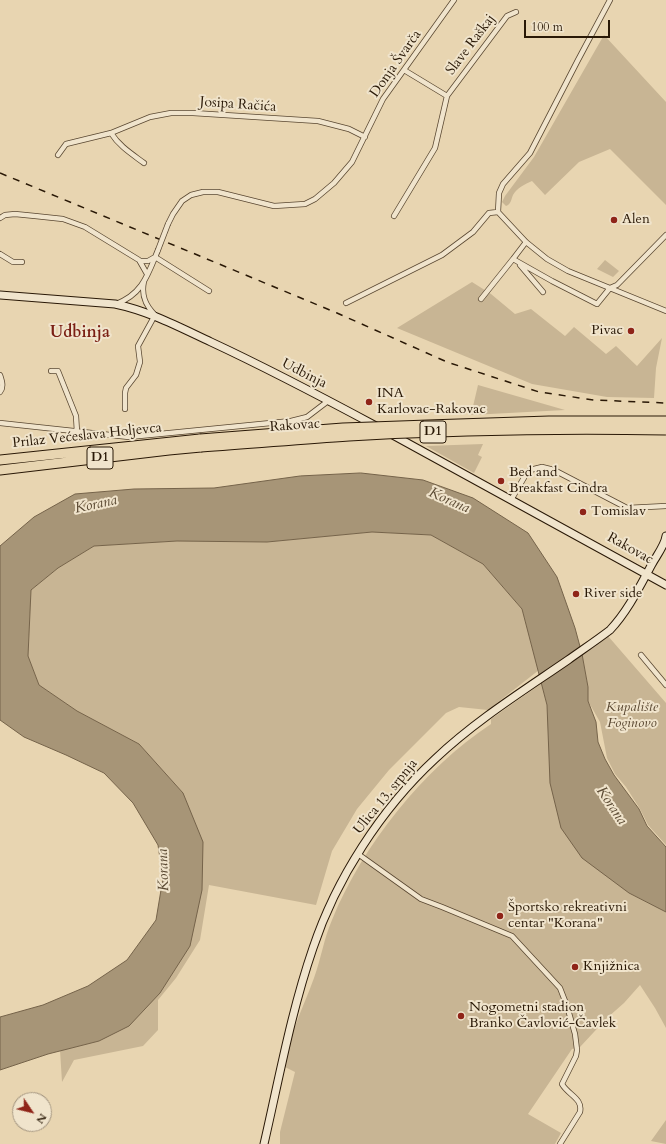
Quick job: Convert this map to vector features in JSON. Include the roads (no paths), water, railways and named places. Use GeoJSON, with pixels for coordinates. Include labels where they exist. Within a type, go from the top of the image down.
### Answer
{"type":"FeatureCollection","features":[{"type":"Feature","properties":{"kind":"highway","name":"Rakovac"},"geometry":{"type":"LineString","coordinates":[[201,443],[343,428],[549,421],[666,421]]}},
{"type":"Feature","properties":{"kind":"highway","name":"Rakovac"},"geometry":{"type":"LineString","coordinates":[[201,443],[428,432],[556,429],[666,430]]}},
{"type":"Feature","properties":{"kind":"highway","name":"Prilaz Većeslava Holjevca"},"geometry":{"type":"LineString","coordinates":[[0,460],[201,443]]}},
{"type":"Feature","properties":{"kind":"highway","name":"Prilaz Većeslava Holjevca"},"geometry":{"type":"LineString","coordinates":[[0,470],[169,450],[201,443]]}},
{"type":"Feature","properties":{"kind":"street","name":"Donja Švarča"},"geometry":{"type":"LineString","coordinates":[[155,257],[173,214],[182,201],[191,195],[203,192],[218,192],[274,206],[305,204],[315,199],[334,183],[348,167],[360,149],[383,99],[454,0]]}},
{"type":"Feature","properties":{"kind":"street"},"geometry":{"type":"LineString","coordinates":[[610,0],[530,153],[503,184],[499,193],[498,212],[526,242],[547,259],[568,271],[666,311]]}},
{"type":"Feature","properties":{"kind":"street","name":"Slave Raškaj"},"geometry":{"type":"LineString","coordinates":[[394,216],[434,148],[447,96],[507,16],[516,12]]}},
{"type":"Feature","properties":{"kind":"street","name":"Slave Raškaj"},"geometry":{"type":"LineString","coordinates":[[404,70],[447,96]]}},
{"type":"Feature","properties":{"kind":"street","name":"Josipa Račića"},"geometry":{"type":"LineString","coordinates":[[58,155],[66,144],[111,133],[150,117],[171,113],[318,121],[349,129],[365,137]]}},
{"type":"Feature","properties":{"kind":"street"},"geometry":{"type":"LineString","coordinates":[[111,133],[122,147],[144,163]]}},
{"type":"Feature","properties":{"kind":"street"},"geometry":{"type":"LineString","coordinates":[[346,303],[442,255],[473,232],[489,213],[498,212]]}},
{"type":"Feature","properties":{"kind":"street"},"geometry":{"type":"LineString","coordinates":[[0,218],[5,215],[15,214],[63,219],[85,227],[139,260],[148,261],[155,257]]}},
{"type":"Feature","properties":{"kind":"street"},"geometry":{"type":"LineString","coordinates":[[516,261],[597,304],[610,288],[617,285],[666,235]]}},
{"type":"Feature","properties":{"kind":"street"},"geometry":{"type":"LineString","coordinates":[[482,299],[516,261],[526,242]]}},
{"type":"Feature","properties":{"kind":"street"},"geometry":{"type":"LineString","coordinates":[[0,254],[13,262],[22,262]]}},
{"type":"Feature","properties":{"kind":"street"},"geometry":{"type":"LineString","coordinates":[[115,304],[127,300],[133,295],[144,281],[155,257]]}},
{"type":"Feature","properties":{"kind":"street"},"geometry":{"type":"LineString","coordinates":[[155,257],[209,291]]}},
{"type":"Feature","properties":{"kind":"street"},"geometry":{"type":"LineString","coordinates":[[139,260],[147,274]]}},
{"type":"Feature","properties":{"kind":"street"},"geometry":{"type":"LineString","coordinates":[[516,261],[543,292]]}},
{"type":"Feature","properties":{"kind":"street"},"geometry":{"type":"LineString","coordinates":[[125,409],[126,388],[136,376],[140,362],[138,346],[155,315],[144,300],[144,281]]}},
{"type":"Feature","properties":{"kind":"street","name":"Udbinja"},"geometry":{"type":"LineString","coordinates":[[0,295],[115,304],[155,315],[260,365],[328,401],[307,417],[291,421],[129,437],[0,424]]}},
{"type":"Feature","properties":{"kind":"street"},"geometry":{"type":"LineString","coordinates":[[52,370],[58,370],[76,416],[77,432]]}},
{"type":"Feature","properties":{"kind":"street"},"geometry":{"type":"LineString","coordinates":[[0,375],[2,384],[2,389],[0,392]]}},
{"type":"Feature","properties":{"kind":"street","name":"Rakovac"},"geometry":{"type":"LineString","coordinates":[[328,401],[407,442],[666,585]]}},
{"type":"Feature","properties":{"kind":"street"},"geometry":{"type":"LineString","coordinates":[[511,500],[524,476],[530,470],[542,467],[554,470],[627,508],[666,506]]}},
{"type":"Feature","properties":{"kind":"street","name":"Ulica 13. srpnja"},"geometry":{"type":"LineString","coordinates":[[264,1144],[297,1000],[313,948],[335,896],[358,854],[376,827],[416,778],[435,758],[492,712],[603,636],[620,619],[662,548],[666,536]]}},
{"type":"Feature","properties":{"kind":"street"},"geometry":{"type":"LineString","coordinates":[[641,655],[666,685]]}},
{"type":"Feature","properties":{"kind":"street"},"geometry":{"type":"LineString","coordinates":[[358,854],[420,899],[442,906],[512,936],[560,988],[575,1034],[577,1050],[576,1056],[562,1084],[564,1088],[580,1102],[581,1108],[560,1144]]}},
{"type":"Feature","properties":{"kind":"water","name":"Korana"},"geometry":{"type":"Polygon","coordinates":[[[361,473],[423,480],[473,498],[528,533],[557,577],[575,628],[582,654],[588,687],[588,701],[596,722],[598,742],[605,759],[614,775],[639,809],[647,826],[666,847],[666,912],[629,893],[582,858],[561,828],[550,783],[547,705],[522,609],[483,564],[431,535],[372,532],[267,542],[177,541],[94,546],[58,568],[31,590],[28,656],[39,685],[77,711],[139,744],[183,793],[203,842],[202,890],[190,946],[160,993],[129,1026],[99,1041],[48,1054],[0,1070],[0,1017],[43,1005],[88,986],[127,960],[156,920],[163,878],[158,845],[133,803],[104,773],[24,737],[0,720],[0,546],[34,517],[75,494],[134,489],[214,488],[300,476],[361,473]]]}},
{"type":"Feature","properties":{"kind":"railway"},"geometry":{"type":"LineString","coordinates":[[0,173],[337,313],[447,362],[539,392],[594,400],[666,403]]}},
{"type":"Feature","properties":{"kind":"place","name":"Alen"},"geometry":{"type":"Point","coordinates":[614,220]}},
{"type":"Feature","properties":{"kind":"place","name":"Pivac"},"geometry":{"type":"Point","coordinates":[631,331]}},
{"type":"Feature","properties":{"kind":"place","name":"INA Karlovac-Rakovac"},"geometry":{"type":"Point","coordinates":[369,402]}},
{"type":"Feature","properties":{"kind":"place","name":"Bed and Breakfast Cindra"},"geometry":{"type":"Point","coordinates":[501,481]}},
{"type":"Feature","properties":{"kind":"place","name":"Tomislav"},"geometry":{"type":"Point","coordinates":[583,512]}},
{"type":"Feature","properties":{"kind":"place","name":"River side"},"geometry":{"type":"Point","coordinates":[576,594]}},
{"type":"Feature","properties":{"kind":"place","name":"Športsko rekreativni centar \"Korana\""},"geometry":{"type":"Point","coordinates":[500,916]}},
{"type":"Feature","properties":{"kind":"place","name":"Knjižnica"},"geometry":{"type":"Point","coordinates":[575,967]}},
{"type":"Feature","properties":{"kind":"place","name":"Nogometni stadion Branko Čavlović-Čavlek"},"geometry":{"type":"Point","coordinates":[461,1016]}},
{"type":"Feature","properties":{"kind":"district","name":"Udbinja"},"geometry":{"type":"Point","coordinates":[80,333]}},
{"type":"Feature","properties":{"kind":"park label","name":"Kupalište Foginovo"},"geometry":{"type":"Point","coordinates":[632,716]}}]}
